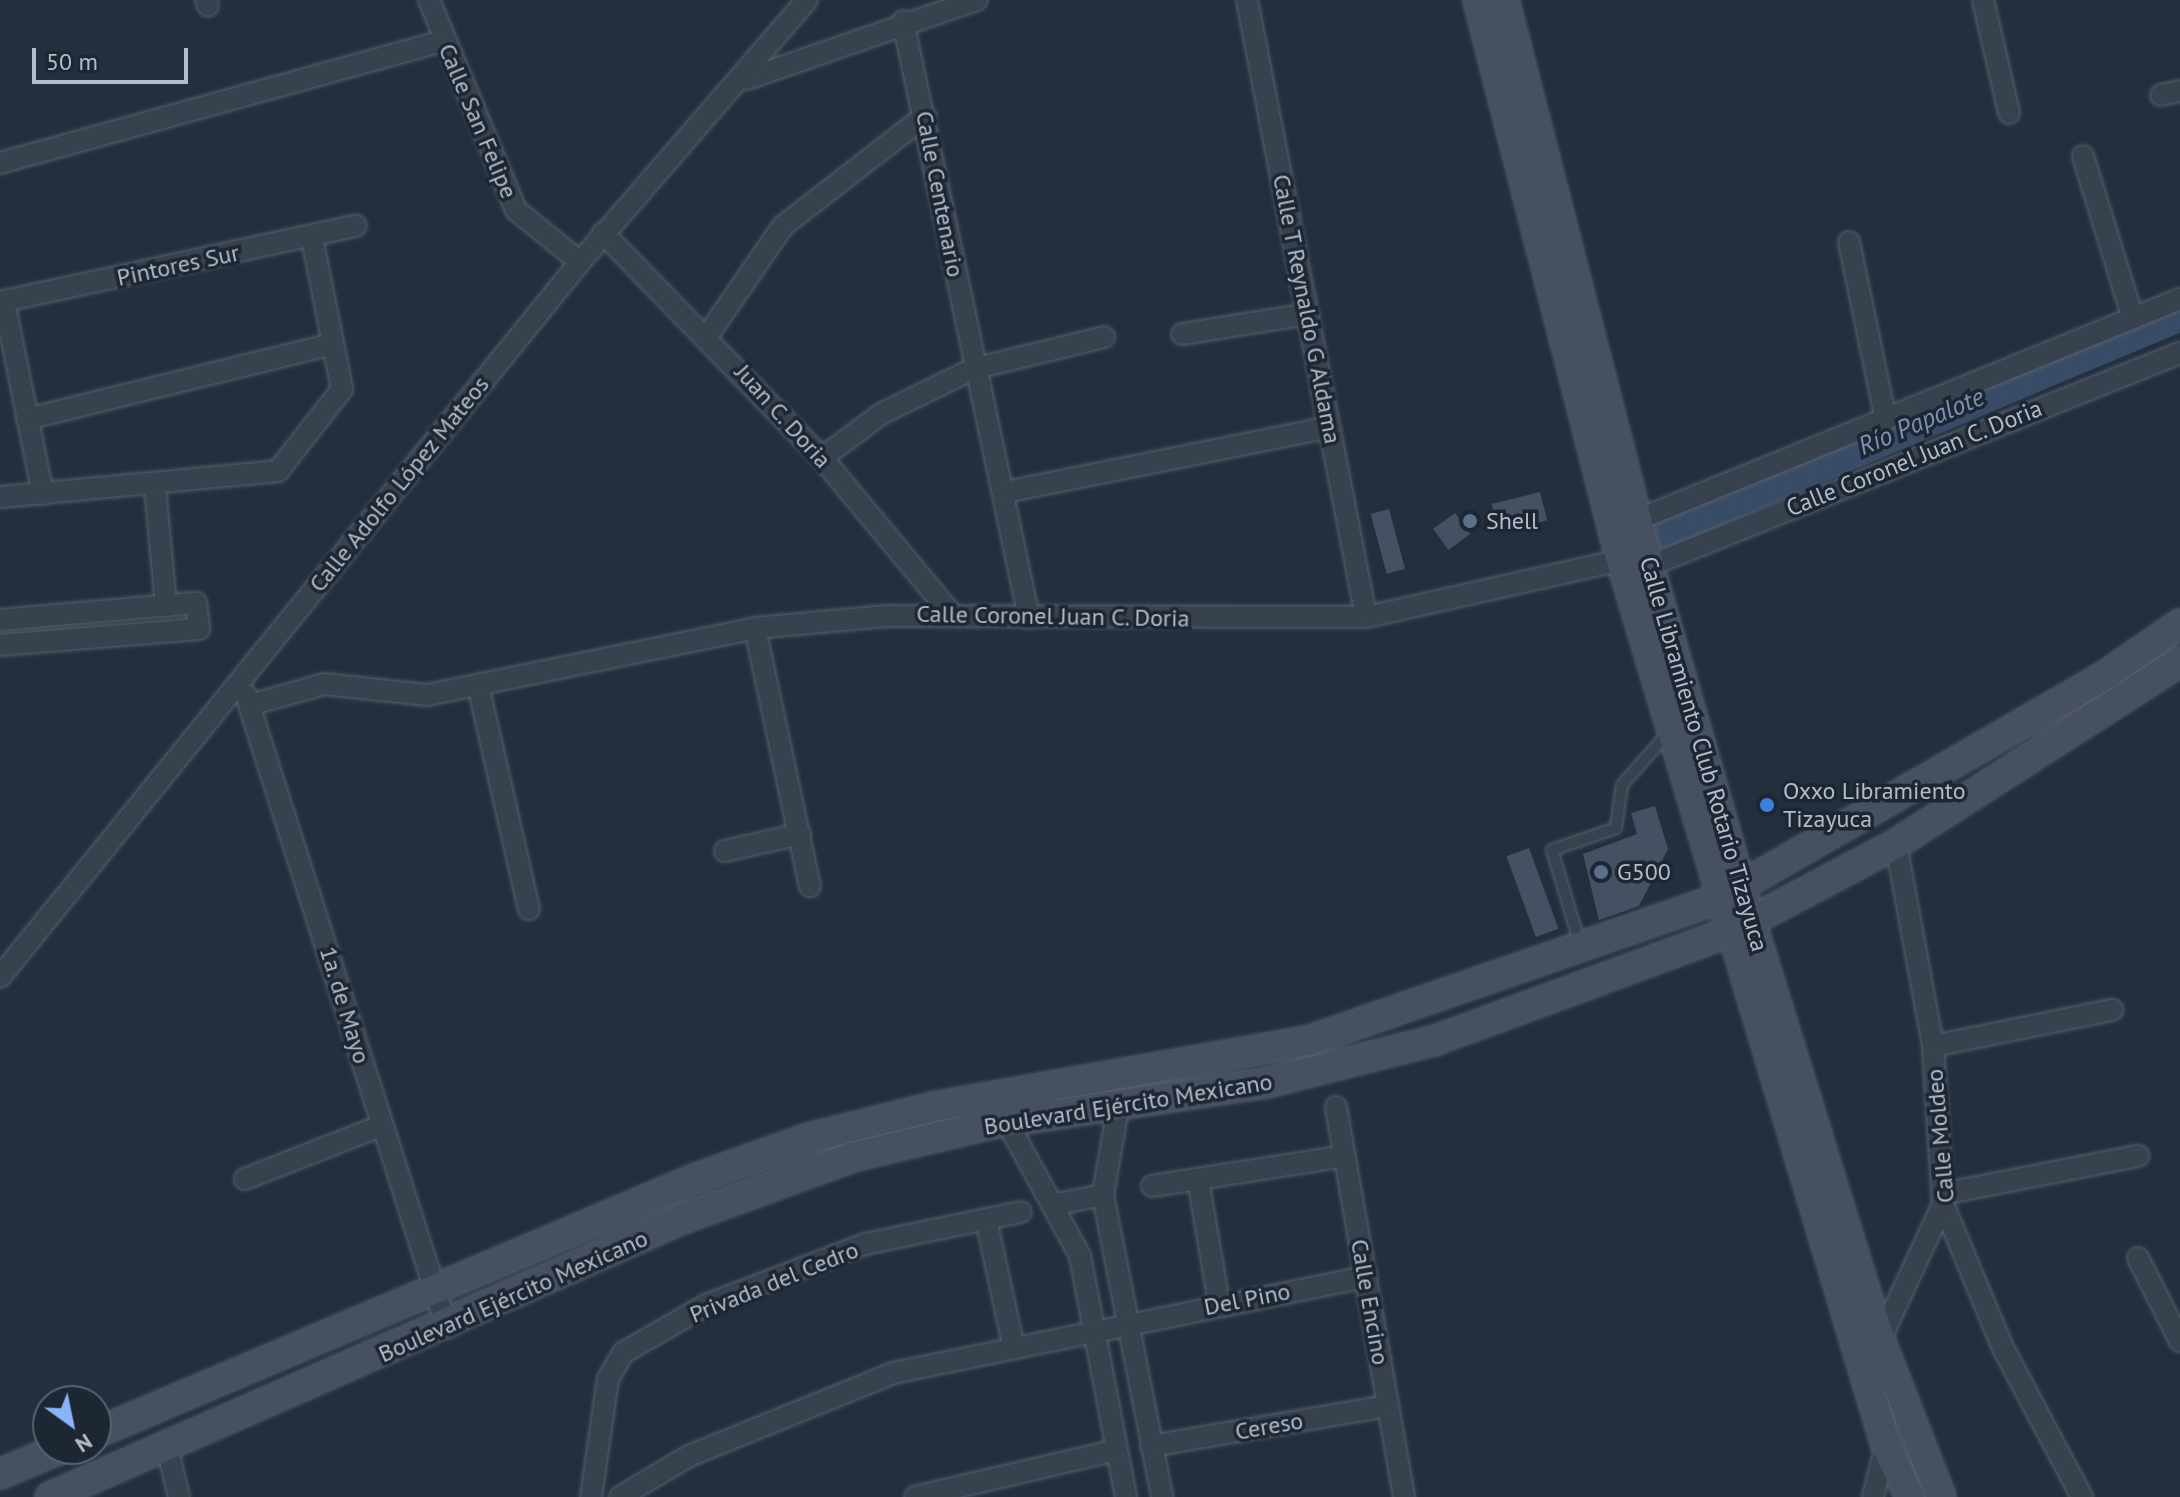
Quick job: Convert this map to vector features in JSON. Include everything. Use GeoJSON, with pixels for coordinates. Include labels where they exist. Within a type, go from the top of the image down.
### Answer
{"type":"FeatureCollection","features":[{"type":"Feature","properties":{"kind":"main road","name":"Calle Libramiento Club Rotario Tizayuca"},"geometry":{"type":"LineString","coordinates":[[1478,0],[1621,560],[1670,730],[1731,893]]}},
{"type":"Feature","properties":{"kind":"main road","name":"Calle Libramiento Club Rotario Tizayuca"},"geometry":{"type":"LineString","coordinates":[[1504,0],[1731,893],[1886,1445],[1910,1497]]}},
{"type":"Feature","properties":{"kind":"main road","name":"Boulevard Ejército Mexicano"},"geometry":{"type":"LineString","coordinates":[[112,1426],[432,1289],[809,1138],[933,1107],[1308,1041],[1578,951],[1731,893],[2106,675],[2180,624]]}},
{"type":"Feature","properties":{"kind":"main road","name":"Boulevard Ejército Mexicano"},"geometry":{"type":"LineString","coordinates":[[50,1497],[447,1328],[696,1214],[852,1157],[1007,1122],[1119,1102],[1270,1082],[1436,1040],[1741,927],[1896,844],[2121,703],[2180,662]]}},
{"type":"Feature","properties":{"kind":"main road"},"geometry":{"type":"LineString","coordinates":[[2106,675],[2121,703]]}},
{"type":"Feature","properties":{"kind":"main road","name":"Calle Libramiento Club Rotario Tizayuca"},"geometry":{"type":"LineString","coordinates":[[1741,927],[1880,1340],[1941,1497]]}},
{"type":"Feature","properties":{"kind":"main road"},"geometry":{"type":"LineString","coordinates":[[0,1474],[32,1460]]}},
{"type":"Feature","properties":{"kind":"street","name":"Calle San Felipe"},"geometry":{"type":"LineString","coordinates":[[429,0],[516,210],[580,262]]}},
{"type":"Feature","properties":{"kind":"street","name":"Calle Adolfo López Mateos"},"geometry":{"type":"LineString","coordinates":[[0,977],[603,233],[744,80],[807,0]]}},
{"type":"Feature","properties":{"kind":"street"},"geometry":{"type":"LineString","coordinates":[[744,80],[903,21],[977,0]]}},
{"type":"Feature","properties":{"kind":"street","name":"Calle T Reynaldo G Aldama"},"geometry":{"type":"LineString","coordinates":[[1247,0],[1366,617]]}},
{"type":"Feature","properties":{"kind":"street"},"geometry":{"type":"LineString","coordinates":[[1983,0],[2009,113]]}},
{"type":"Feature","properties":{"kind":"street","name":"Calle Centenario"},"geometry":{"type":"LineString","coordinates":[[903,21],[925,116],[973,369],[1005,492],[1029,618]]}},
{"type":"Feature","properties":{"kind":"street"},"geometry":{"type":"LineString","coordinates":[[0,163],[444,41]]}},
{"type":"Feature","properties":{"kind":"street"},"geometry":{"type":"LineString","coordinates":[[708,335],[783,226],[925,116]]}},
{"type":"Feature","properties":{"kind":"street"},"geometry":{"type":"LineString","coordinates":[[2083,156],[2133,319]]}},
{"type":"Feature","properties":{"kind":"street","name":"Pintores Sur"},"geometry":{"type":"LineString","coordinates":[[2,301],[356,226]]}},
{"type":"Feature","properties":{"kind":"street","name":"Juan C. Doria"},"geometry":{"type":"LineString","coordinates":[[603,233],[708,335],[822,458],[949,611]]}},
{"type":"Feature","properties":{"kind":"street"},"geometry":{"type":"LineString","coordinates":[[0,497],[155,487],[278,471],[342,389],[312,237]]}},
{"type":"Feature","properties":{"kind":"street"},"geometry":{"type":"LineString","coordinates":[[1849,242],[1886,420]]}},
{"type":"Feature","properties":{"kind":"street","name":"Calle Coronel Juan C. Doria"},"geometry":{"type":"LineString","coordinates":[[1637,520],[2180,299]]}},
{"type":"Feature","properties":{"kind":"street"},"geometry":{"type":"LineString","coordinates":[[2,301],[43,494]]}},
{"type":"Feature","properties":{"kind":"street"},"geometry":{"type":"LineString","coordinates":[[1182,334],[1308,314]]}},
{"type":"Feature","properties":{"kind":"street"},"geometry":{"type":"LineString","coordinates":[[822,458],[881,414],[973,369],[1104,337]]}},
{"type":"Feature","properties":{"kind":"street"},"geometry":{"type":"LineString","coordinates":[[27,419],[333,344]]}},
{"type":"Feature","properties":{"kind":"street","name":"Calle Coronel Juan C. Doria"},"geometry":{"type":"LineString","coordinates":[[1649,566],[2180,353]]}},
{"type":"Feature","properties":{"kind":"street"},"geometry":{"type":"LineString","coordinates":[[1005,492],[1330,427]]}},
{"type":"Feature","properties":{"kind":"street"},"geometry":{"type":"LineString","coordinates":[[155,487],[166,606]]}},
{"type":"Feature","properties":{"kind":"street","name":"Calle Coronel Juan C. Doria"},"geometry":{"type":"LineString","coordinates":[[250,705],[324,684],[427,695],[755,628],[949,611],[1029,618],[1366,617],[1621,560]]}},
{"type":"Feature","properties":{"kind":"street"},"geometry":{"type":"LineString","coordinates":[[0,620],[196,603],[199,629],[0,645]]}},
{"type":"Feature","properties":{"kind":"street"},"geometry":{"type":"LineString","coordinates":[[755,628],[810,886]]}},
{"type":"Feature","properties":{"kind":"street","name":"1a. de Mayo"},"geometry":{"type":"LineString","coordinates":[[240,683],[250,705],[432,1289],[447,1328]]}},
{"type":"Feature","properties":{"kind":"street"},"geometry":{"type":"LineString","coordinates":[[478,685],[529,909]]}},
{"type":"Feature","properties":{"kind":"street"},"geometry":{"type":"LineString","coordinates":[[725,851],[800,834]]}},
{"type":"Feature","properties":{"kind":"street","name":"Calle Moldeo"},"geometry":{"type":"LineString","coordinates":[[1896,844],[1933,1046],[1943,1199],[2002,1346],[2082,1497]]}},
{"type":"Feature","properties":{"kind":"street"},"geometry":{"type":"LineString","coordinates":[[1933,1046],[2112,1010]]}},
{"type":"Feature","properties":{"kind":"street"},"geometry":{"type":"LineString","coordinates":[[1119,1102],[1103,1195],[1162,1497]]}},
{"type":"Feature","properties":{"kind":"street","name":"Calle Encino"},"geometry":{"type":"LineString","coordinates":[[1336,1107],[1404,1497]]}},
{"type":"Feature","properties":{"kind":"street"},"geometry":{"type":"LineString","coordinates":[[1007,1122],[1056,1204],[1080,1256],[1096,1327],[1126,1497]]}},
{"type":"Feature","properties":{"kind":"street"},"geometry":{"type":"LineString","coordinates":[[245,1179],[383,1125]]}},
{"type":"Feature","properties":{"kind":"street"},"geometry":{"type":"LineString","coordinates":[[1152,1186],[1345,1156]]}},
{"type":"Feature","properties":{"kind":"street"},"geometry":{"type":"LineString","coordinates":[[1880,1340],[1943,1199],[2138,1156]]}},
{"type":"Feature","properties":{"kind":"street"},"geometry":{"type":"LineString","coordinates":[[1198,1179],[1219,1303]]}},
{"type":"Feature","properties":{"kind":"street"},"geometry":{"type":"LineString","coordinates":[[1056,1204],[1103,1195]]}},
{"type":"Feature","properties":{"kind":"street","name":"Privada del Cedro"},"geometry":{"type":"LineString","coordinates":[[591,1497],[608,1379],[623,1353],[706,1305],[865,1244],[1021,1212]]}},
{"type":"Feature","properties":{"kind":"street"},"geometry":{"type":"LineString","coordinates":[[986,1219],[1013,1344]]}},
{"type":"Feature","properties":{"kind":"street"},"geometry":{"type":"LineString","coordinates":[[1080,1256],[1114,1250]]}},
{"type":"Feature","properties":{"kind":"street"},"geometry":{"type":"LineString","coordinates":[[2138,1258],[2180,1341]]}},
{"type":"Feature","properties":{"kind":"street","name":"Del Pino"},"geometry":{"type":"LineString","coordinates":[[1096,1327],[1366,1277]]}},
{"type":"Feature","properties":{"kind":"street"},"geometry":{"type":"LineString","coordinates":[[620,1497],[801,1406],[1013,1344],[1096,1327]]}},
{"type":"Feature","properties":{"kind":"street","name":"Cereso"},"geometry":{"type":"LineString","coordinates":[[1151,1446],[1387,1406]]}},
{"type":"Feature","properties":{"kind":"street"},"geometry":{"type":"LineString","coordinates":[[1873,1497],[1886,1445]]}},
{"type":"Feature","properties":{"kind":"street"},"geometry":{"type":"LineString","coordinates":[[167,1447],[179,1497]]}},
{"type":"Feature","properties":{"kind":"street"},"geometry":{"type":"LineString","coordinates":[[915,1497],[1117,1450]]}},
{"type":"Feature","properties":{"kind":"lane"},"geometry":{"type":"LineString","coordinates":[[1578,951],[1582,935],[1552,850],[1616,828],[1622,785],[1670,730]]}},
{"type":"Feature","properties":{"kind":"building"},"geometry":{"type":"Polygon","coordinates":[[[1540,492],[1547,520],[1499,532],[1491,504],[1540,492]]]}},
{"type":"Feature","properties":{"kind":"building"},"geometry":{"type":"Polygon","coordinates":[[[1389,509],[1405,569],[1387,574],[1371,514],[1389,509]]]}},
{"type":"Feature","properties":{"kind":"building"},"geometry":{"type":"Polygon","coordinates":[[[1455,513],[1470,534],[1448,550],[1433,529],[1455,513]]]}},
{"type":"Feature","properties":{"kind":"building"},"geometry":{"type":"Polygon","coordinates":[[[1655,806],[1668,849],[1639,906],[1599,920],[1583,854],[1637,834],[1631,813],[1655,806]]]}},
{"type":"Feature","properties":{"kind":"building"},"geometry":{"type":"Polygon","coordinates":[[[1529,848],[1558,929],[1536,937],[1506,856],[1529,848]]]}},
{"type":"Feature","properties":{"kind":"waterway","name":"Río Papalote"},"geometry":{"type":"LineString","coordinates":[[1661,530],[2180,312]]}},
{"type":"Feature","properties":{"kind":"place","name":"Shell"},"geometry":{"type":"Point","coordinates":[1470,521]}},
{"type":"Feature","properties":{"kind":"place","name":"Oxxo Libramiento Tizayuca"},"geometry":{"type":"Point","coordinates":[1767,805]}},
{"type":"Feature","properties":{"kind":"place","name":"G500"},"geometry":{"type":"Point","coordinates":[1601,872]}}]}
